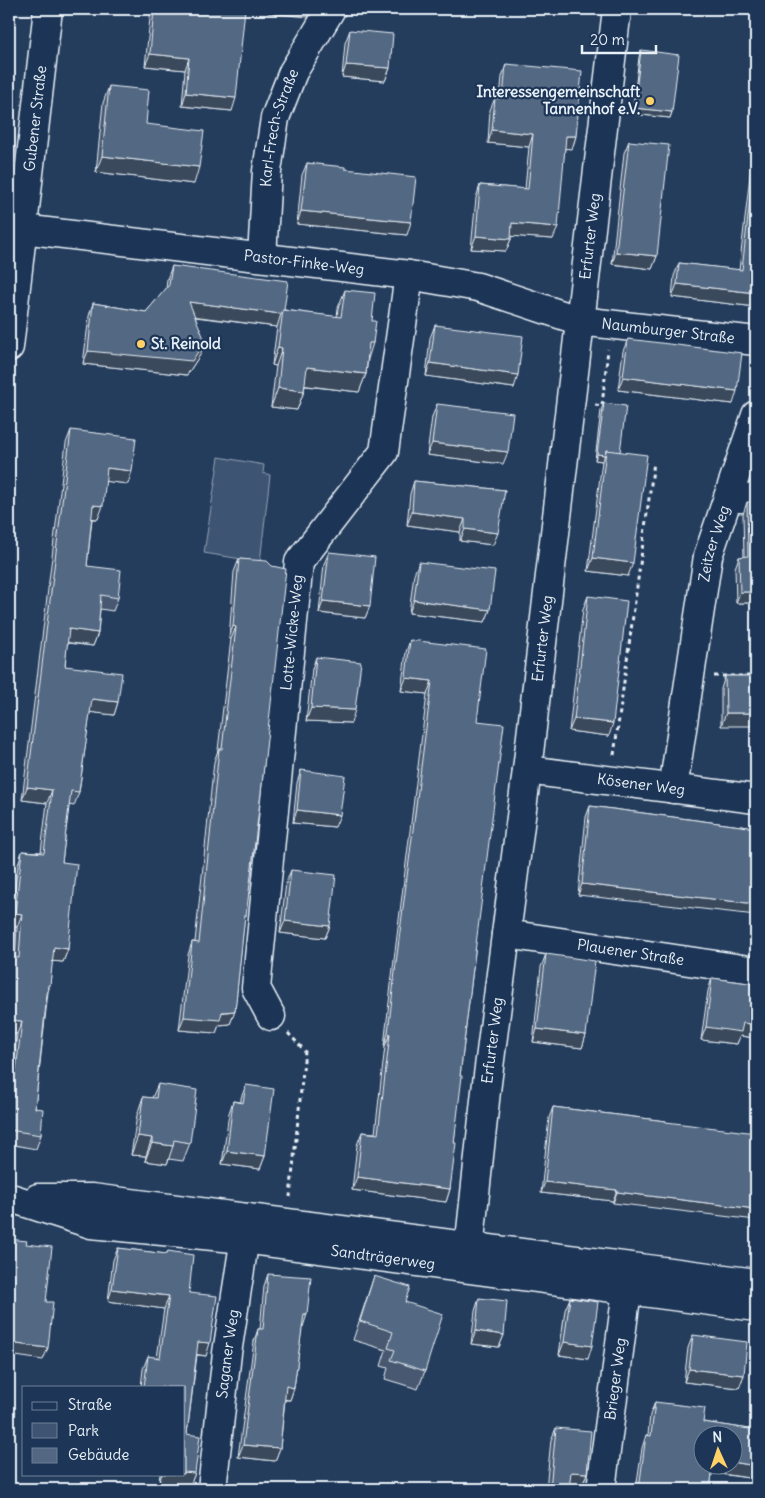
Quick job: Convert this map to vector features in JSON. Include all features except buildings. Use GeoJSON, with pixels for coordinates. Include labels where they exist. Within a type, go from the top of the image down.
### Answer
{"type":"FeatureCollection","features":[{"type":"Feature","properties":{"kind":"street","name":"Gubener Straße"},"geometry":{"type":"LineString","coordinates":[[9,347],[11,303],[22,229],[48,9]]}},
{"type":"Feature","properties":{"kind":"street","name":"Karl-Frech-Straße"},"geometry":{"type":"LineString","coordinates":[[262,258],[267,171],[275,118],[293,72],[331,9]]}},
{"type":"Feature","properties":{"kind":"street","name":"Erfurter Weg"},"geometry":{"type":"LineString","coordinates":[[468,1258],[487,1081],[527,770],[618,9]]}},
{"type":"Feature","properties":{"kind":"street","name":"Pastor-Finke-Weg"},"geometry":{"type":"LineString","coordinates":[[22,229],[262,258],[348,276],[409,275],[478,287],[580,321]]}},
{"type":"Feature","properties":{"kind":"street","name":"Lotte-Wicke-Weg"},"geometry":{"type":"LineString","coordinates":[[271,1016],[256,988],[299,562],[384,452],[409,275]]}},
{"type":"Feature","properties":{"kind":"street","name":"Naumburger Straße"},"geometry":{"type":"LineString","coordinates":[[580,321],[756,341]]}},
{"type":"Feature","properties":{"kind":"street","name":"Zeitzer Weg"},"geometry":{"type":"LineString","coordinates":[[673,789],[708,556],[756,415]]}},
{"type":"Feature","properties":{"kind":"street"},"geometry":{"type":"LineString","coordinates":[[728,498],[756,498]]}},
{"type":"Feature","properties":{"kind":"street","name":"Kösener Weg"},"geometry":{"type":"LineString","coordinates":[[527,770],[756,799]]}},
{"type":"Feature","properties":{"kind":"street","name":"Plauener Straße"},"geometry":{"type":"LineString","coordinates":[[506,934],[756,971]]}},
{"type":"Feature","properties":{"kind":"street","name":"Sandträgerweg"},"geometry":{"type":"LineString","coordinates":[[10,1198],[91,1224],[246,1229],[628,1278],[756,1283]]}},
{"type":"Feature","properties":{"kind":"street","name":"Sandträgerweg"},"geometry":{"type":"LineString","coordinates":[[246,1229],[287,1222],[468,1258]]}},
{"type":"Feature","properties":{"kind":"street","name":"Saganer Weg"},"geometry":{"type":"LineString","coordinates":[[212,1489],[227,1353],[246,1229]]}},
{"type":"Feature","properties":{"kind":"street","name":"Sandträgerweg"},"geometry":{"type":"LineString","coordinates":[[628,1278],[756,1307]]}},
{"type":"Feature","properties":{"kind":"street","name":"Brieger Weg"},"geometry":{"type":"LineString","coordinates":[[601,1489],[628,1278]]}},
{"type":"Feature","properties":{"kind":"path"},"geometry":{"type":"LineString","coordinates":[[611,781],[654,462]]}},
{"type":"Feature","properties":{"kind":"path"},"geometry":{"type":"LineString","coordinates":[[689,677],[756,676]]}},
{"type":"Feature","properties":{"kind":"path"},"geometry":{"type":"LineString","coordinates":[[271,1016],[305,1051],[287,1222]]}},
{"type":"Feature","properties":{"kind":"green space"},"geometry":{"type":"Polygon","coordinates":[[[219,457],[264,465],[263,473],[270,475],[260,562],[204,553],[219,457]]]}},
{"type":"Feature","properties":{"kind":"place","name":"Interessengemeinschaft Tannenhof e.V."},"geometry":{"type":"Point","coordinates":[650,101]}},
{"type":"Feature","properties":{"kind":"place","name":"St. Reinold"},"geometry":{"type":"Point","coordinates":[141,344]}}]}
